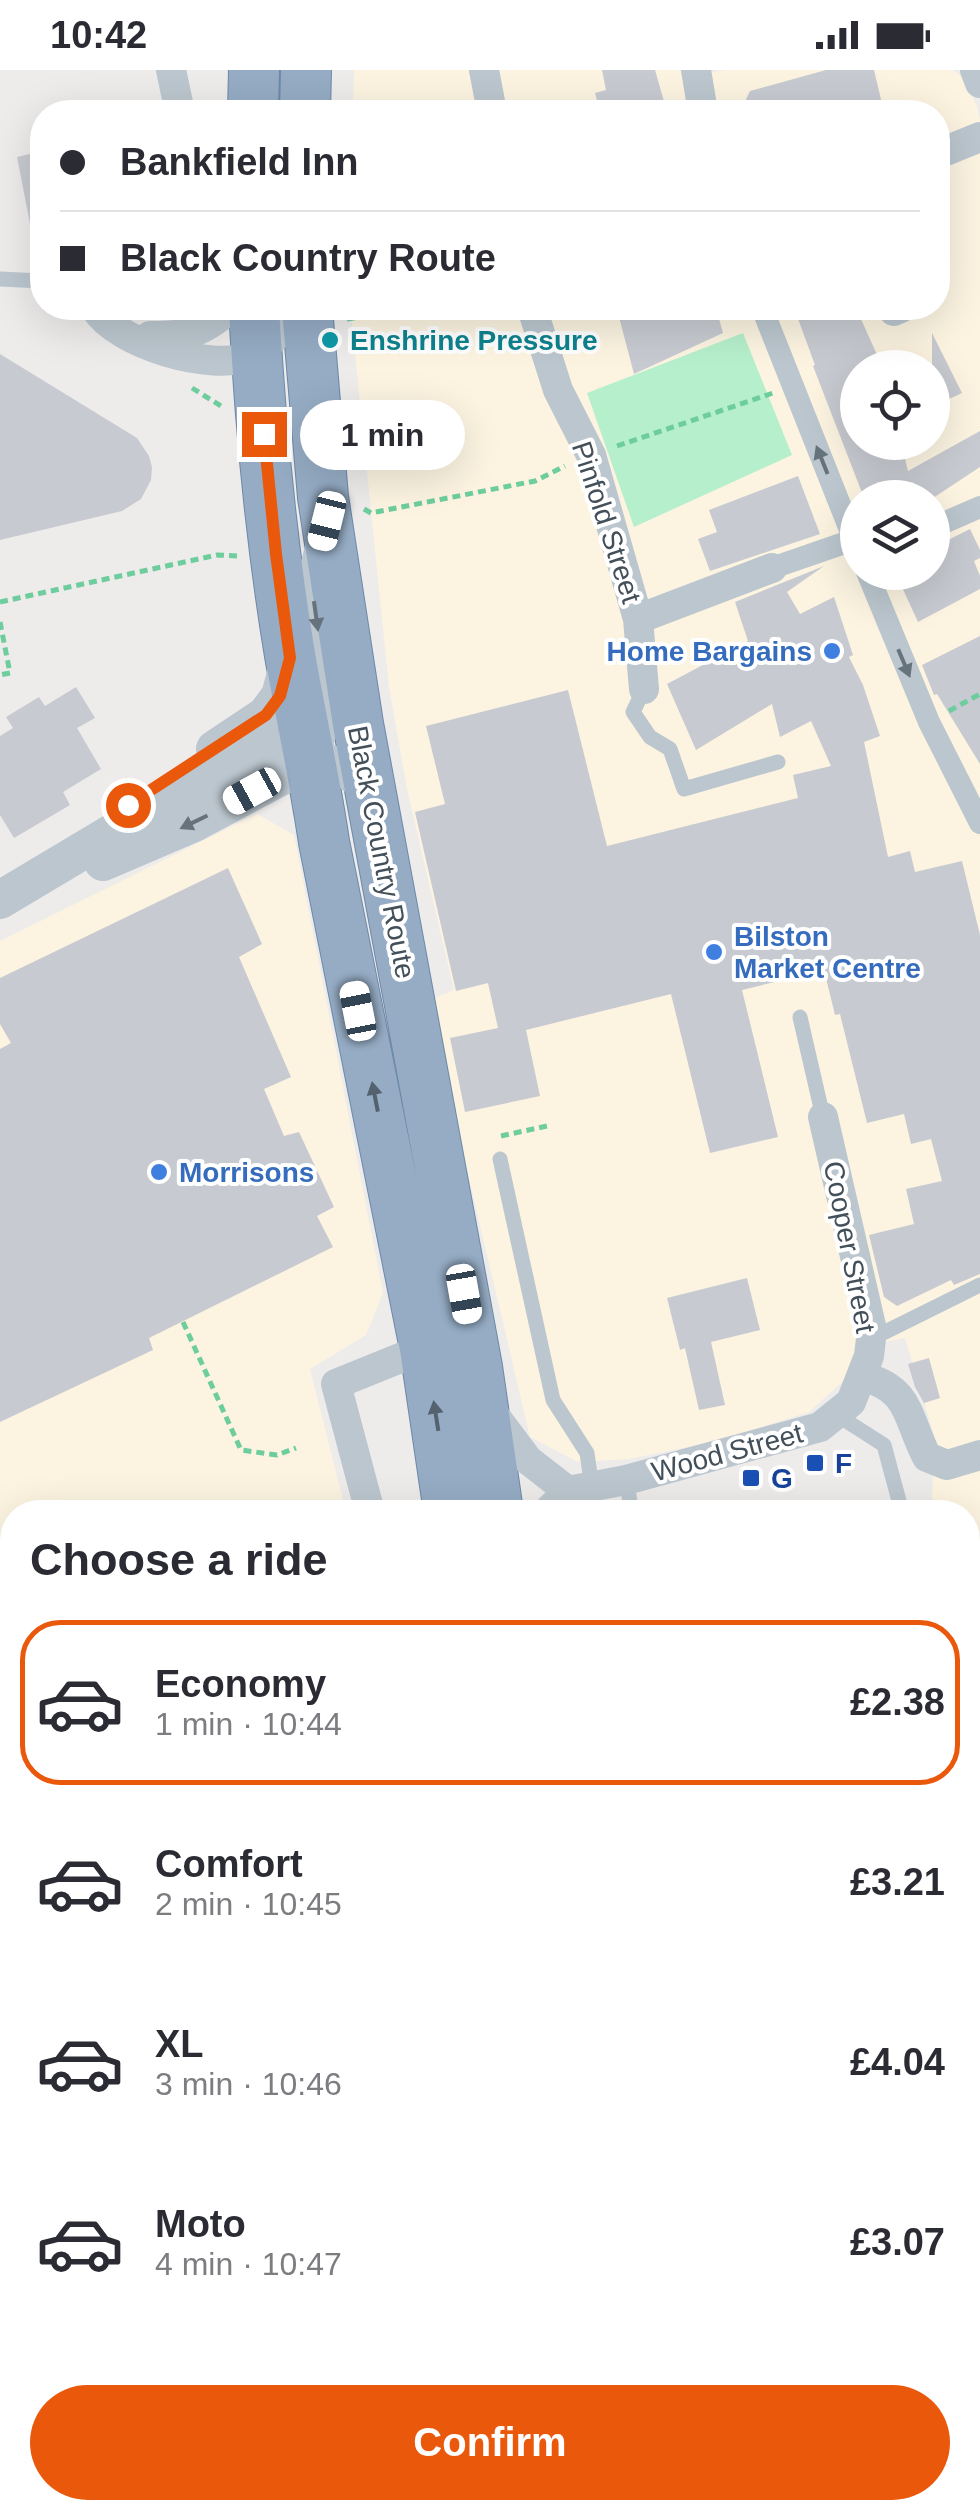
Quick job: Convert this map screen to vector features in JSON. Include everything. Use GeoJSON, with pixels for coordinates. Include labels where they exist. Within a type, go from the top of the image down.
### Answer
{"type":"FeatureCollection","features":[{"type":"Feature","properties":{"kind":"highway"},"geometry":{"type":"LineString","coordinates":[[254,70],[254,100]]}},
{"type":"Feature","properties":{"kind":"highway"},"geometry":{"type":"LineString","coordinates":[[305,100],[306,70]]}},
{"type":"Feature","properties":{"kind":"highway","name":"Black Country Route"},"geometry":{"type":"LineString","coordinates":[[324,320],[358,724],[483,1401],[496,1500]]}},
{"type":"Feature","properties":{"kind":"highway","name":"Black Country Route"},"geometry":{"type":"LineString","coordinates":[[255,331],[290,658],[425,1348],[448,1500]]}},
{"type":"Feature","properties":{"kind":"street"},"geometry":{"type":"LineString","coordinates":[[172,70],[178,100]]}},
{"type":"Feature","properties":{"kind":"street"},"geometry":{"type":"LineString","coordinates":[[484,70],[490,100]]}},
{"type":"Feature","properties":{"kind":"street"},"geometry":{"type":"LineString","coordinates":[[974,70],[980,83]]}},
{"type":"Feature","properties":{"kind":"street"},"geometry":{"type":"LineString","coordinates":[[703,100],[706,72]]}},
{"type":"Feature","properties":{"kind":"street"},"geometry":{"type":"LineString","coordinates":[[950,149],[980,137]]}},
{"type":"Feature","properties":{"kind":"street"},"geometry":{"type":"LineString","coordinates":[[105,320],[167,353],[233,360],[255,331],[286,324],[286,320]]}},
{"type":"Feature","properties":{"kind":"street"},"geometry":{"type":"LineString","coordinates":[[132,336],[189,335],[203,331],[216,320]]}},
{"type":"Feature","properties":{"kind":"street","name":"Pinfold Street"},"geometry":{"type":"LineString","coordinates":[[542,320],[558,390],[591,455],[638,620],[644,689]]}},
{"type":"Feature","properties":{"kind":"street"},"geometry":{"type":"LineString","coordinates":[[767,320],[840,507]]}},
{"type":"Feature","properties":{"kind":"street"},"geometry":{"type":"LineString","coordinates":[[950,520],[980,507]]}},
{"type":"Feature","properties":{"kind":"street"},"geometry":{"type":"LineString","coordinates":[[312,760],[329,719],[311,584],[343,514]]}},
{"type":"Feature","properties":{"kind":"street","name":"Pinfold Street"},"geometry":{"type":"LineString","coordinates":[[638,620],[772,568],[840,549]]}},
{"type":"Feature","properties":{"kind":"street"},"geometry":{"type":"LineString","coordinates":[[874,590],[929,722],[980,823]]}},
{"type":"Feature","properties":{"kind":"street"},"geometry":{"type":"LineString","coordinates":[[0,900],[161,782],[266,715],[280,696],[290,658]]}},
{"type":"Feature","properties":{"kind":"street"},"geometry":{"type":"LineString","coordinates":[[0,900],[256,748],[293,750],[312,760],[344,766],[371,788]]}},
{"type":"Feature","properties":{"kind":"street","name":"Cooper Street"},"geometry":{"type":"LineString","coordinates":[[823,1117],[872,1330],[863,1377]]}},
{"type":"Feature","properties":{"kind":"street"},"geometry":{"type":"LineString","coordinates":[[367,1500],[336,1384],[425,1348]]}},
{"type":"Feature","properties":{"kind":"street"},"geometry":{"type":"LineString","coordinates":[[863,1377],[885,1382],[899,1394],[928,1457],[947,1465],[980,1455]]}},
{"type":"Feature","properties":{"kind":"street","name":"Wood Street"},"geometry":{"type":"LineString","coordinates":[[578,1500],[626,1480],[820,1426],[851,1402],[863,1377]]}},
{"type":"Feature","properties":{"kind":"street"},"geometry":{"type":"LineString","coordinates":[[483,1401],[528,1460],[575,1500]]}},
{"type":"Feature","properties":{"kind":"lane"},"geometry":{"type":"LineString","coordinates":[[0,279],[30,280]]}},
{"type":"Feature","properties":{"kind":"lane"},"geometry":{"type":"LineString","coordinates":[[644,689],[633,712],[650,737],[670,750],[684,789],[778,762]]}},
{"type":"Feature","properties":{"kind":"lane"},"geometry":{"type":"LineString","coordinates":[[800,1017],[823,1117]]}},
{"type":"Feature","properties":{"kind":"lane"},"geometry":{"type":"LineString","coordinates":[[500,1160],[553,1400],[587,1453],[576,1500]]}},
{"type":"Feature","properties":{"kind":"lane"},"geometry":{"type":"LineString","coordinates":[[871,1340],[980,1285]]}},
{"type":"Feature","properties":{"kind":"lane"},"geometry":{"type":"LineString","coordinates":[[837,1415],[884,1445],[899,1500]]}},
{"type":"Feature","properties":{"kind":"lane"},"geometry":{"type":"LineString","coordinates":[[626,1480],[630,1500]]}},
{"type":"Feature","properties":{"kind":"path"},"geometry":{"type":"LineString","coordinates":[[609,449],[792,386]]}},
{"type":"Feature","properties":{"kind":"path"},"geometry":{"type":"LineString","coordinates":[[343,514],[371,513],[535,481],[569,463]]}},
{"type":"Feature","properties":{"kind":"path"},"geometry":{"type":"LineString","coordinates":[[0,602],[217,555],[253,557]]}},
{"type":"Feature","properties":{"kind":"path"},"geometry":{"type":"LineString","coordinates":[[0,622],[10,672],[0,675]]}},
{"type":"Feature","properties":{"kind":"path"},"geometry":{"type":"LineString","coordinates":[[929,722],[980,694]]}},
{"type":"Feature","properties":{"kind":"path"},"geometry":{"type":"LineString","coordinates":[[184,1322],[240,1450],[277,1455],[296,1448]]}},
{"type":"Feature","properties":{"kind":"shaded area"},"geometry":{"type":"Polygon","coordinates":[[[354,70],[696,70],[698,75],[725,70],[953,70],[963,77],[980,121],[980,1500],[933,1500],[935,1439],[905,1338],[862,1346],[843,1381],[809,1412],[713,1442],[629,1459],[578,1462],[530,1437],[427,1001],[454,990],[407,789],[389,687],[352,320],[950,320],[950,100],[353,100],[354,70]]]}},
{"type":"Feature","properties":{"kind":"shaded area"},"geometry":{"type":"Polygon","coordinates":[[[257,814],[294,835],[383,1293],[366,1335],[310,1369],[343,1500],[0,1500],[0,941],[257,814]]]}},
{"type":"Feature","properties":{"kind":"green space"},"geometry":{"type":"Polygon","coordinates":[[[743,333],[792,455],[634,527],[587,393],[743,333]]]}},
{"type":"Feature","properties":{"kind":"building"},"geometry":{"type":"Polygon","coordinates":[[[602,70],[655,70],[664,100],[597,100],[595,93],[606,90],[602,70]]]}},
{"type":"Feature","properties":{"kind":"building"},"geometry":{"type":"Polygon","coordinates":[[[826,70],[874,70],[881,100],[746,100],[750,91],[826,70]]]}},
{"type":"Feature","properties":{"kind":"building"},"geometry":{"type":"Polygon","coordinates":[[[30,154],[30,224],[17,157],[30,154]]]}},
{"type":"Feature","properties":{"kind":"building"},"geometry":{"type":"Polygon","coordinates":[[[620,320],[719,320],[723,333],[634,374],[620,320]]]}},
{"type":"Feature","properties":{"kind":"building"},"geometry":{"type":"Polygon","coordinates":[[[798,320],[861,320],[875,350],[840,350],[840,436],[798,320]]]}},
{"type":"Feature","properties":{"kind":"building"},"geometry":{"type":"Polygon","coordinates":[[[932,333],[940,350],[932,350],[932,333]]]}},
{"type":"Feature","properties":{"kind":"building"},"geometry":{"type":"Polygon","coordinates":[[[0,354],[137,438],[152,467],[151,480],[141,499],[122,511],[0,540],[0,354]]]}},
{"type":"Feature","properties":{"kind":"building"},"geometry":{"type":"Polygon","coordinates":[[[950,369],[962,393],[950,399],[950,369]]]}},
{"type":"Feature","properties":{"kind":"building"},"geometry":{"type":"Polygon","coordinates":[[[980,431],[980,467],[950,487],[950,480],[857,480],[849,460],[905,460],[908,471],[928,460],[950,460],[950,448],[980,431]]]}},
{"type":"Feature","properties":{"kind":"building"},"geometry":{"type":"Polygon","coordinates":[[[798,476],[820,534],[710,571],[698,539],[717,532],[709,510],[798,476]]]}},
{"type":"Feature","properties":{"kind":"building"},"geometry":{"type":"Polygon","coordinates":[[[970,529],[980,550],[980,558],[974,561],[980,589],[918,622],[903,590],[950,590],[950,539],[970,529]]]}},
{"type":"Feature","properties":{"kind":"building","name":"Bilston Market Centre"},"geometry":{"type":"Polygon","coordinates":[[[824,566],[787,592],[800,614],[834,597],[853,655],[849,657],[880,736],[864,742],[888,857],[910,851],[915,872],[962,861],[980,935],[980,1274],[954,1285],[951,1280],[897,1306],[884,1297],[869,1235],[914,1224],[906,1189],[942,1181],[931,1139],[911,1144],[904,1114],[867,1123],[840,1014],[835,1015],[824,970],[742,990],[778,1137],[710,1153],[671,994],[526,1030],[540,1096],[465,1112],[450,1038],[498,1028],[488,983],[456,991],[415,812],[445,804],[426,726],[568,690],[607,846],[798,798],[793,775],[831,766],[811,721],[780,737],[772,704],[696,750],[667,684],[748,641],[735,602],[824,566]]]}},
{"type":"Feature","properties":{"kind":"building"},"geometry":{"type":"Polygon","coordinates":[[[980,636],[980,764],[937,694],[934,695],[922,665],[980,636]]]}},
{"type":"Feature","properties":{"kind":"building"},"geometry":{"type":"Polygon","coordinates":[[[76,687],[95,718],[77,728],[101,769],[63,792],[70,805],[14,838],[0,815],[0,736],[13,728],[6,717],[39,697],[45,706],[76,687]]]}},
{"type":"Feature","properties":{"kind":"building","name":"Morrisons"},"geometry":{"type":"Polygon","coordinates":[[[228,868],[262,944],[239,957],[291,1077],[264,1089],[284,1136],[299,1132],[334,1207],[317,1216],[333,1247],[149,1338],[153,1350],[0,1422],[0,1049],[11,1043],[0,1024],[0,978],[228,868]]]}},
{"type":"Feature","properties":{"kind":"building"},"geometry":{"type":"Polygon","coordinates":[[[747,1278],[760,1330],[711,1342],[725,1405],[699,1410],[685,1348],[680,1350],[667,1298],[747,1278]]]}},
{"type":"Feature","properties":{"kind":"building"},"geometry":{"type":"Polygon","coordinates":[[[929,1358],[940,1398],[924,1403],[908,1364],[929,1358]]]}},
{"type":"Feature","properties":{"kind":"place","name":"Enshrine Pressure"},"geometry":{"type":"Point","coordinates":[330,340]}},
{"type":"Feature","properties":{"kind":"place","name":"Home Bargains"},"geometry":{"type":"Point","coordinates":[832,651]}},
{"type":"Feature","properties":{"kind":"place","name":"Bilston Market Centre"},"geometry":{"type":"Point","coordinates":[714,952]}},
{"type":"Feature","properties":{"kind":"place","name":"Morrisons"},"geometry":{"type":"Point","coordinates":[159,1172]}},
{"type":"Feature","properties":{"kind":"place","name":"F"},"geometry":{"type":"Point","coordinates":[815,1463]}},
{"type":"Feature","properties":{"kind":"place","name":"G"},"geometry":{"type":"Point","coordinates":[751,1478]}},
{"type":"Feature","properties":{"kind":"route"},"geometry":{"type":"LineString","coordinates":[[128,805],[266,715],[280,696],[290,658],[264,434]]}}]}
